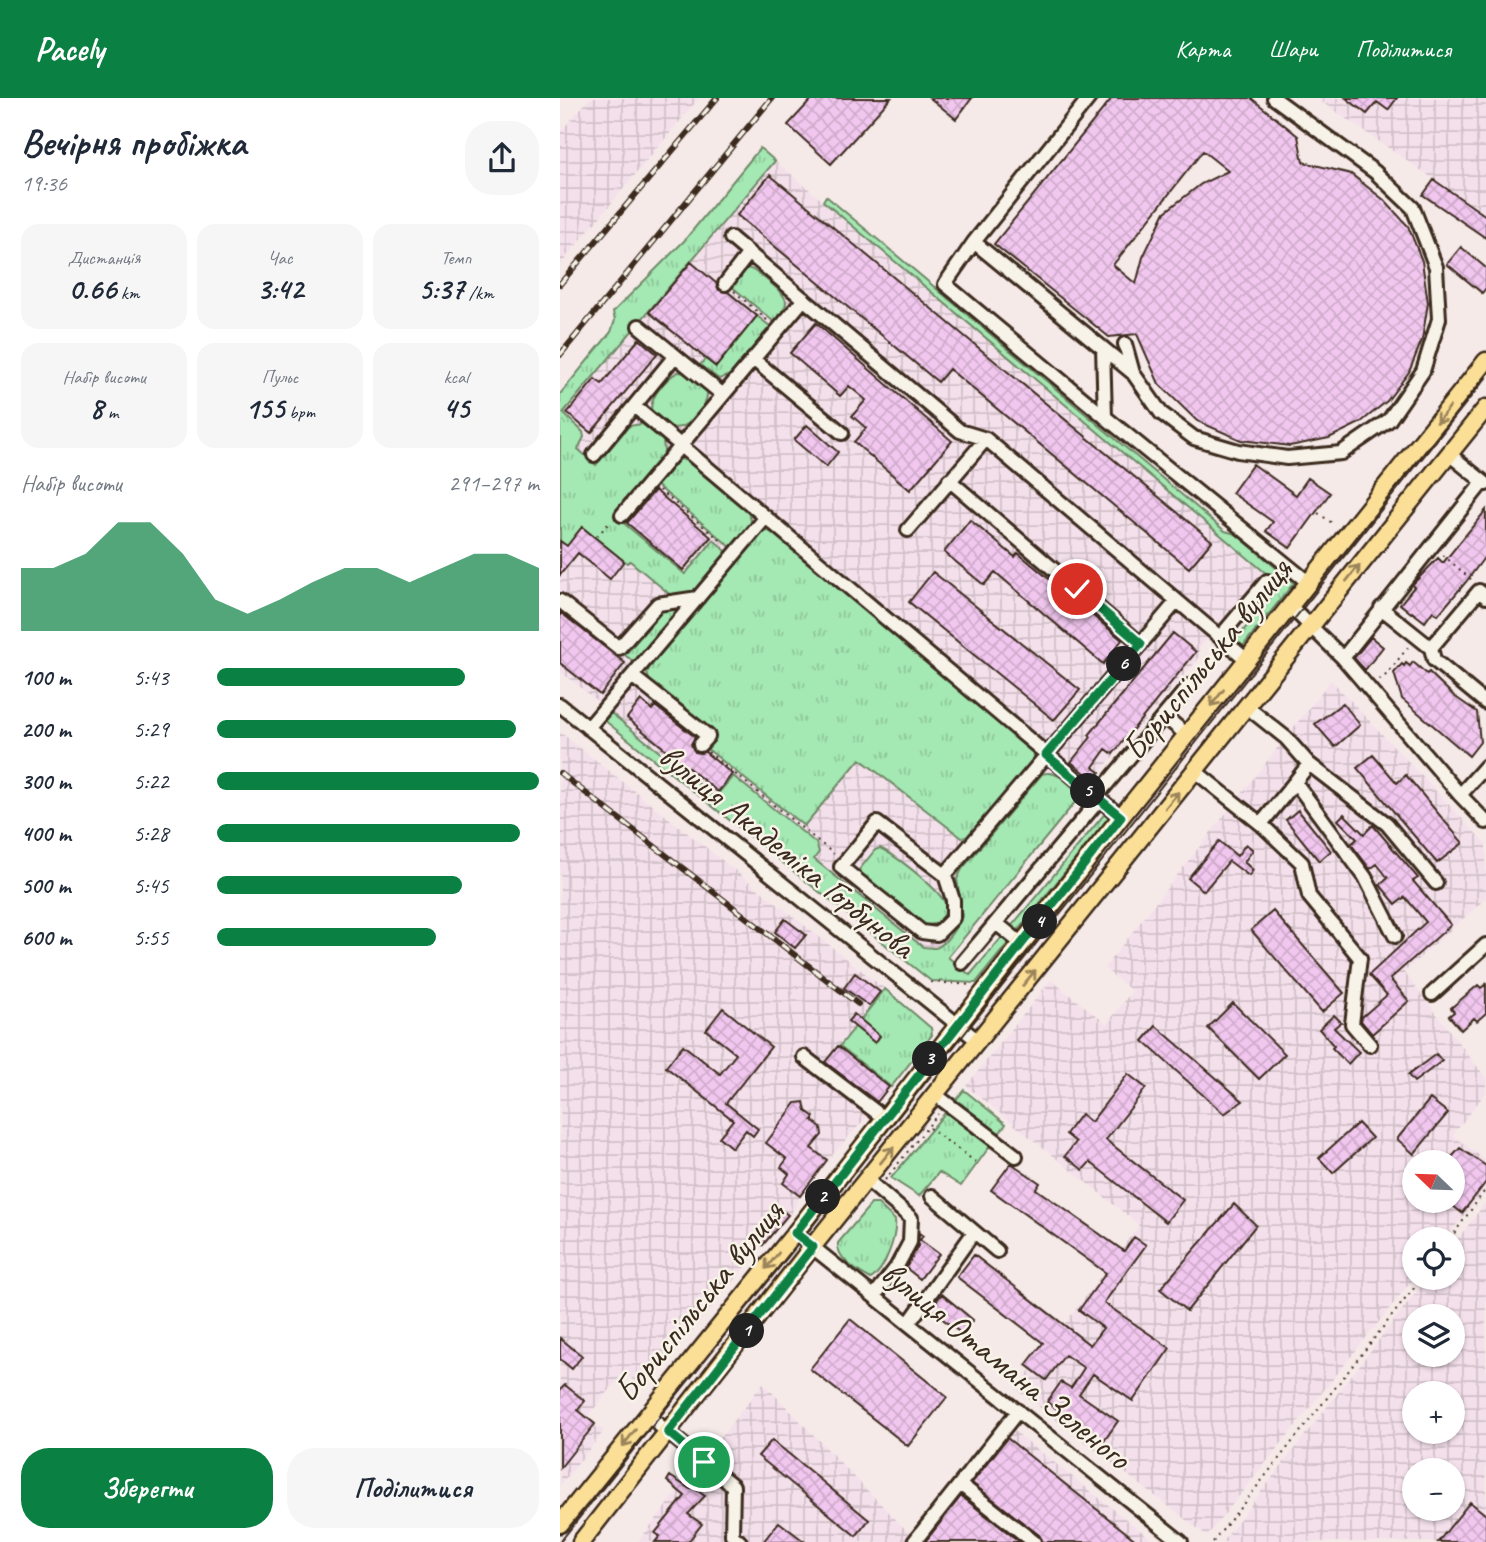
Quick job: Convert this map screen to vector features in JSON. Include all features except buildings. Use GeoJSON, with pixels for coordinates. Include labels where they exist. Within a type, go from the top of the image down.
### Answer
{"type":"FeatureCollection","features":[{"type":"Feature","properties":{"kind":"main road","name":"Бориспільська вулиця"},"geometry":{"type":"LineString","coordinates":[[560,1524],[795,1233],[1121,817],[1486,361]]}},
{"type":"Feature","properties":{"kind":"main road","name":"Бориспільська вулиця"},"geometry":{"type":"LineString","coordinates":[[581,1542],[813,1247],[1486,408]]}},
{"type":"Feature","properties":{"kind":"street"},"geometry":{"type":"LineString","coordinates":[[1089,98],[974,242],[945,284],[1309,583]]}},
{"type":"Feature","properties":{"kind":"street"},"geometry":{"type":"LineString","coordinates":[[974,242],[1133,373],[1161,413],[1194,438],[1238,451],[1287,458],[1341,453],[1389,419],[1423,371],[1439,319],[1436,267],[1413,208],[1376,173],[1274,98]]}},
{"type":"Feature","properties":{"kind":"street"},"geometry":{"type":"LineString","coordinates":[[731,238],[960,431],[986,439],[1247,660]]}},
{"type":"Feature","properties":{"kind":"street"},"geometry":{"type":"LineString","coordinates":[[725,284],[749,253]]}},
{"type":"Feature","properties":{"kind":"street"},"geometry":{"type":"LineString","coordinates":[[622,515],[804,299]]}},
{"type":"Feature","properties":{"kind":"street"},"geometry":{"type":"LineString","coordinates":[[639,326],[723,395]]}},
{"type":"Feature","properties":{"kind":"street"},"geometry":{"type":"LineString","coordinates":[[1125,344],[1133,373]]}},
{"type":"Feature","properties":{"kind":"street"},"geometry":{"type":"LineString","coordinates":[[1104,348],[1105,417]]}},
{"type":"Feature","properties":{"kind":"street"},"geometry":{"type":"LineString","coordinates":[[594,455],[675,356]]}},
{"type":"Feature","properties":{"kind":"street"},"geometry":{"type":"LineString","coordinates":[[753,359],[842,433]]}},
{"type":"Feature","properties":{"kind":"street"},"geometry":{"type":"LineString","coordinates":[[634,406],[1121,817]]}},
{"type":"Feature","properties":{"kind":"street"},"geometry":{"type":"LineString","coordinates":[[908,530],[986,439]]}},
{"type":"Feature","properties":{"kind":"street"},"geometry":{"type":"LineString","coordinates":[[1343,658],[1485,483],[1449,454]]}},
{"type":"Feature","properties":{"kind":"street"},"geometry":{"type":"LineString","coordinates":[[949,480],[1141,644]]}},
{"type":"Feature","properties":{"kind":"street"},"geometry":{"type":"LineString","coordinates":[[588,728],[766,517]]}},
{"type":"Feature","properties":{"kind":"street"},"geometry":{"type":"LineString","coordinates":[[1220,637],[1267,581]]}},
{"type":"Feature","properties":{"kind":"street"},"geometry":{"type":"LineString","coordinates":[[1431,648],[1482,594]]}},
{"type":"Feature","properties":{"kind":"street"},"geometry":{"type":"LineString","coordinates":[[560,601],[619,648],[658,604],[698,598]]}},
{"type":"Feature","properties":{"kind":"street"},"geometry":{"type":"LineString","coordinates":[[945,875],[1177,601]]}},
{"type":"Feature","properties":{"kind":"street"},"geometry":{"type":"LineString","coordinates":[[1290,606],[1343,658],[1486,822]]}},
{"type":"Feature","properties":{"kind":"street"},"geometry":{"type":"LineString","coordinates":[[1381,608],[1431,648],[1434,660],[1486,703]]}},
{"type":"Feature","properties":{"kind":"street"},"geometry":{"type":"LineString","coordinates":[[632,676],[708,736],[700,745]]}},
{"type":"Feature","properties":{"kind":"street"},"geometry":{"type":"LineString","coordinates":[[962,963],[1189,686]]}},
{"type":"Feature","properties":{"kind":"street","name":"вулиця Академіка Горбунова"},"geometry":{"type":"LineString","coordinates":[[560,705],[978,1041]]}},
{"type":"Feature","properties":{"kind":"street"},"geometry":{"type":"LineString","coordinates":[[1248,707],[1286,738],[1309,764],[1387,824],[1436,883]]}},
{"type":"Feature","properties":{"kind":"street"},"geometry":{"type":"LineString","coordinates":[[1164,716],[1187,735]]}},
{"type":"Feature","properties":{"kind":"street"},"geometry":{"type":"LineString","coordinates":[[1261,824],[1309,764]]}},
{"type":"Feature","properties":{"kind":"street"},"geometry":{"type":"LineString","coordinates":[[1460,795],[1486,766]]}},
{"type":"Feature","properties":{"kind":"street"},"geometry":{"type":"LineString","coordinates":[[1195,771],[1261,824],[1302,863],[1309,896],[1360,958],[1352,1024],[1370,1045]]}},
{"type":"Feature","properties":{"kind":"street"},"geometry":{"type":"LineString","coordinates":[[1295,782],[1365,877],[1395,936]]}},
{"type":"Feature","properties":{"kind":"street"},"geometry":{"type":"LineString","coordinates":[[877,823],[945,875],[953,900],[953,918],[937,934],[922,932],[841,867],[877,823]]}},
{"type":"Feature","properties":{"kind":"street"},"geometry":{"type":"LineString","coordinates":[[996,923],[1022,944]]}},
{"type":"Feature","properties":{"kind":"street"},"geometry":{"type":"LineString","coordinates":[[1432,994],[1486,945]]}},
{"type":"Feature","properties":{"kind":"street"},"geometry":{"type":"LineString","coordinates":[[804,1057],[884,1118]]}},
{"type":"Feature","properties":{"kind":"street"},"geometry":{"type":"LineString","coordinates":[[936,1095],[1016,1156]]}},
{"type":"Feature","properties":{"kind":"street"},"geometry":{"type":"LineString","coordinates":[[867,1180],[911,1217],[911,1242],[896,1268],[875,1295]]}},
{"type":"Feature","properties":{"kind":"street"},"geometry":{"type":"LineString","coordinates":[[932,1196],[997,1251]]}},
{"type":"Feature","properties":{"kind":"street"},"geometry":{"type":"LineString","coordinates":[[909,1323],[974,1232]]}},
{"type":"Feature","properties":{"kind":"street","name":"вулиця Отамана Зеленого"},"geometry":{"type":"LineString","coordinates":[[795,1233],[1181,1542]]}},
{"type":"Feature","properties":{"kind":"street"},"geometry":{"type":"LineString","coordinates":[[914,1542],[1018,1411]]}},
{"type":"Feature","properties":{"kind":"street"},"geometry":{"type":"LineString","coordinates":[[647,1415],[733,1486],[732,1535],[740,1542]]}},
{"type":"Feature","properties":{"kind":"street"},"geometry":{"type":"LineString","coordinates":[[960,1484],[1034,1542]]}},
{"type":"Feature","properties":{"kind":"path"},"geometry":{"type":"LineString","coordinates":[[725,284],[778,329]]}},
{"type":"Feature","properties":{"kind":"path"},"geometry":{"type":"LineString","coordinates":[[650,482],[736,553]]}},
{"type":"Feature","properties":{"kind":"path"},"geometry":{"type":"LineString","coordinates":[[1318,513],[1335,526]]}},
{"type":"Feature","properties":{"kind":"path"},"geometry":{"type":"LineString","coordinates":[[597,536],[614,517],[622,515]]}},
{"type":"Feature","properties":{"kind":"path"},"geometry":{"type":"LineString","coordinates":[[1432,546],[1473,579],[1482,594]]}},
{"type":"Feature","properties":{"kind":"path"},"geometry":{"type":"LineString","coordinates":[[1369,687],[1386,676],[1416,636]]}},
{"type":"Feature","properties":{"kind":"path"},"geometry":{"type":"LineString","coordinates":[[700,745],[833,853]]}},
{"type":"Feature","properties":{"kind":"path"},"geometry":{"type":"LineString","coordinates":[[931,982],[979,985]]}},
{"type":"Feature","properties":{"kind":"path"},"geometry":{"type":"LineString","coordinates":[[928,1127],[977,1163]]}},
{"type":"Feature","properties":{"kind":"path"},"geometry":{"type":"LineString","coordinates":[[1459,1227],[1486,1189]]}},
{"type":"Feature","properties":{"kind":"path"},"geometry":{"type":"LineString","coordinates":[[1213,1542],[1412,1290]]}},
{"type":"Feature","properties":{"kind":"shaded area"},"geometry":{"type":"Polygon","coordinates":[[[590,98],[699,98],[560,265],[560,132],[590,98]]]}},
{"type":"Feature","properties":{"kind":"shaded area"},"geometry":{"type":"Polygon","coordinates":[[[1316,98],[1486,98],[1486,215],[1316,98]]]}},
{"type":"Feature","properties":{"kind":"shaded area"},"geometry":{"type":"Polygon","coordinates":[[[760,148],[1265,573],[1199,649],[1200,657],[1100,772],[938,969],[928,971],[560,671],[560,394],[611,332],[615,320],[613,312],[684,241],[760,148]]]}},
{"type":"Feature","properties":{"kind":"shaded area"},"geometry":{"type":"Polygon","coordinates":[[[1331,680],[1486,844],[1486,898],[1404,972],[1486,1078],[1486,1092],[1453,1135],[1486,1161],[1486,1188],[1455,1227],[1402,1227],[1402,1290],[1404,1290],[1207,1536],[1016,1389],[1139,1225],[966,1086],[1051,980],[1107,1024],[1132,991],[1104,968],[1331,680]]]}},
{"type":"Feature","properties":{"kind":"shaded area"},"geometry":{"type":"Polygon","coordinates":[[[560,732],[885,989],[931,1028],[932,1035],[873,1110],[827,1161],[800,1196],[795,1208],[644,1388],[624,1373],[587,1417],[604,1431],[560,1486],[560,732]]]}},
{"type":"Feature","properties":{"kind":"shaded area"},"geometry":{"type":"Polygon","coordinates":[[[1486,1202],[1486,1542],[1222,1542],[1402,1310],[1402,1367],[1465,1367],[1465,1304],[1407,1304],[1418,1290],[1465,1290],[1465,1229],[1486,1202]]]}},
{"type":"Feature","properties":{"kind":"shaded area"},"geometry":{"type":"Polygon","coordinates":[[[763,1383],[911,1535],[1003,1422],[1155,1542],[638,1542],[763,1383]]]}},
{"type":"Feature","properties":{"kind":"green space"},"geometry":{"type":"Polygon","coordinates":[[[760,148],[775,161],[563,413],[583,432],[584,437],[578,449],[596,465],[629,426],[642,424],[663,439],[664,452],[660,459],[614,515],[685,574],[714,540],[727,552],[696,591],[673,597],[630,561],[624,561],[582,527],[567,546],[560,541],[560,394],[611,332],[615,320],[613,312],[684,241],[760,148]]]}},
{"type":"Feature","properties":{"kind":"green space"},"geometry":{"type":"Polygon","coordinates":[[[826,196],[1225,531],[1236,534],[1294,583],[1243,646],[1238,642],[1238,637],[1280,585],[823,201],[826,196]]]}},
{"type":"Feature","properties":{"kind":"green space"},"geometry":{"type":"Polygon","coordinates":[[[748,268],[758,273],[785,298],[785,308],[774,322],[730,285],[742,270],[748,268]]]}},
{"type":"Feature","properties":{"kind":"green space"},"geometry":{"type":"Polygon","coordinates":[[[757,316],[771,327],[730,375],[719,379],[700,365],[705,359],[716,367],[757,316]]]}},
{"type":"Feature","properties":{"kind":"green space"},"geometry":{"type":"Polygon","coordinates":[[[678,372],[689,374],[703,385],[707,395],[705,403],[692,421],[672,427],[661,422],[651,409],[660,388],[678,372]]]}},
{"type":"Feature","properties":{"kind":"green space"},"geometry":{"type":"Polygon","coordinates":[[[680,459],[697,467],[722,485],[749,515],[751,522],[748,529],[732,548],[655,484],[674,462],[680,459]]]}},
{"type":"Feature","properties":{"kind":"green space"},"geometry":{"type":"Polygon","coordinates":[[[767,531],[774,532],[1033,749],[1032,765],[971,836],[962,838],[860,759],[804,826],[705,747],[715,733],[650,682],[647,673],[650,666],[760,535],[767,531]]]}},
{"type":"Feature","properties":{"kind":"green space"},"geometry":{"type":"Polygon","coordinates":[[[677,607],[677,614],[635,663],[625,655],[665,608],[677,607]]]}},
{"type":"Feature","properties":{"kind":"green space"},"geometry":{"type":"Polygon","coordinates":[[[611,713],[715,797],[733,776],[816,843],[819,852],[814,859],[923,947],[939,946],[954,930],[962,916],[957,879],[962,869],[1042,774],[1058,776],[1081,795],[948,957],[970,975],[1002,937],[1009,942],[976,983],[931,981],[604,720],[611,713]]]}},
{"type":"Feature","properties":{"kind":"green space"},"geometry":{"type":"Polygon","coordinates":[[[1107,811],[1111,815],[1015,934],[1009,929],[1107,811]]]}},
{"type":"Feature","properties":{"kind":"green space"},"geometry":{"type":"Polygon","coordinates":[[[880,848],[908,867],[939,894],[948,910],[939,923],[923,926],[861,875],[859,870],[875,850],[880,848]]]}},
{"type":"Feature","properties":{"kind":"green space"},"geometry":{"type":"Polygon","coordinates":[[[885,989],[931,1028],[932,1035],[891,1087],[840,1046],[885,989]]]}},
{"type":"Feature","properties":{"kind":"green space"},"geometry":{"type":"Polygon","coordinates":[[[964,1090],[1006,1124],[961,1186],[939,1172],[919,1196],[891,1178],[964,1090]]]}},
{"type":"Feature","properties":{"kind":"green space"},"geometry":{"type":"Polygon","coordinates":[[[871,1204],[878,1204],[895,1220],[895,1227],[885,1261],[871,1279],[844,1260],[838,1243],[871,1204]]]}},
{"type":"Feature","properties":{"kind":"tram line"},"geometry":{"type":"LineString","coordinates":[[560,1542],[1486,378]]}},
{"type":"Feature","properties":{"kind":"railway"},"geometry":{"type":"LineString","coordinates":[[560,284],[717,98]]}},
{"type":"Feature","properties":{"kind":"railway"},"geometry":{"type":"LineString","coordinates":[[560,355],[772,98]]}},
{"type":"Feature","properties":{"kind":"railway"},"geometry":{"type":"LineString","coordinates":[[560,773],[858,1004]]}},
{"type":"Feature","properties":{"kind":"route"},"geometry":{"type":"LineString","coordinates":[[704,1462],[668,1432],[813,1247],[795,1233],[1121,817],[1046,755],[1141,644],[1077,589]]}}]}
